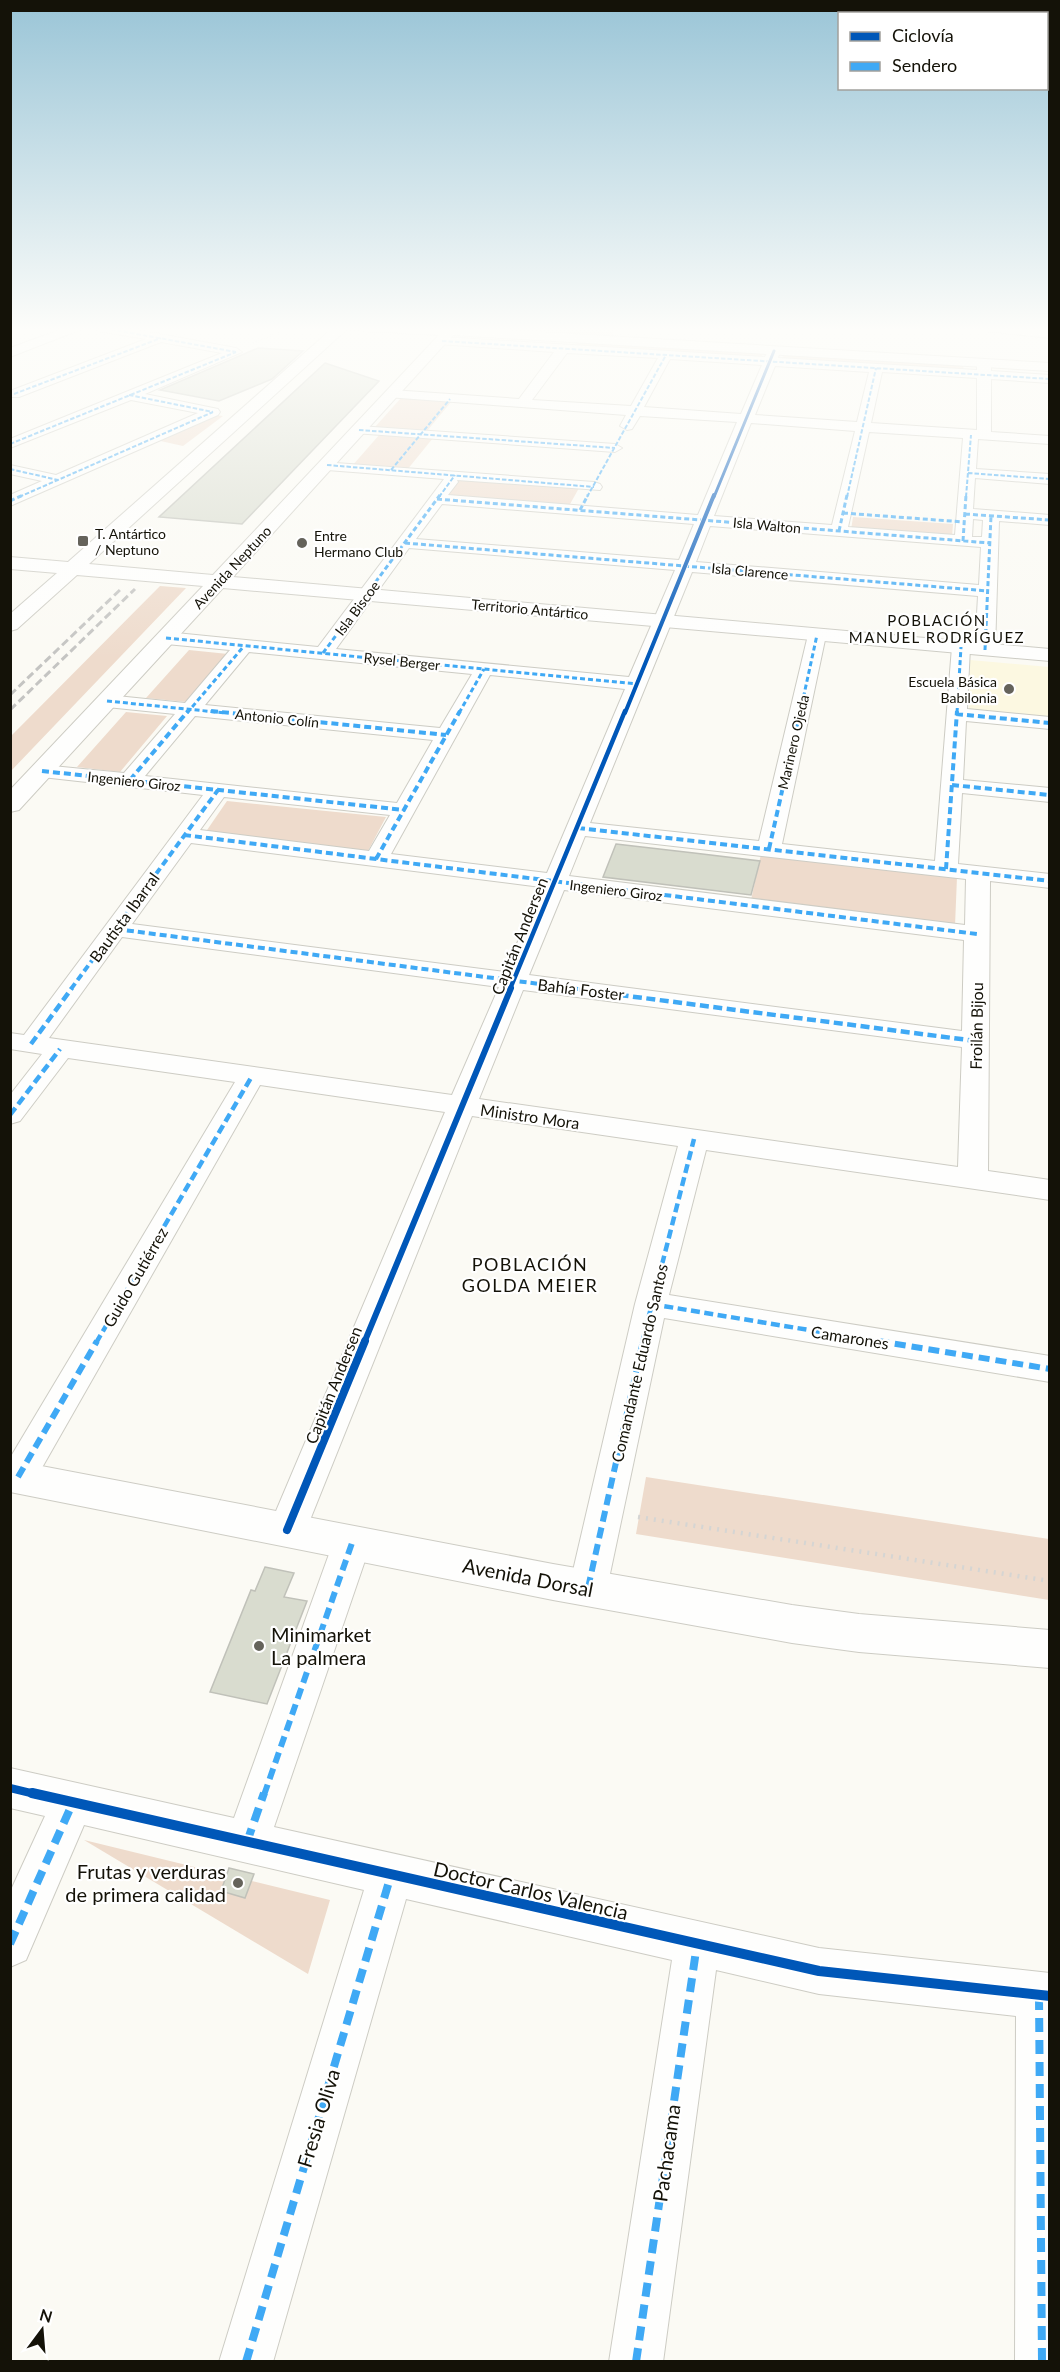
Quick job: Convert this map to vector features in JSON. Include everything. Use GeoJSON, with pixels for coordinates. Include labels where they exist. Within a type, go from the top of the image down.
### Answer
{"type":"FeatureCollection","features":[{"type":"Feature","properties":{"kind":"street"},"geometry":{"type":"LineString","coordinates":[[10,501],[154,438]]}},
{"type":"Feature","properties":{"kind":"street"},"geometry":{"type":"LineString","coordinates":[[10,625],[219,438]]}},
{"type":"Feature","properties":{"kind":"street","name":"Avenida Neptuno"},"geometry":{"type":"LineString","coordinates":[[10,805],[353,438]]}},
{"type":"Feature","properties":{"kind":"street"},"geometry":{"type":"LineString","coordinates":[[391,470],[417,438]]}},
{"type":"Feature","properties":{"kind":"street"},"geometry":{"type":"LineString","coordinates":[[471,438],[615,448]]}},
{"type":"Feature","properties":{"kind":"street"},"geometry":{"type":"LineString","coordinates":[[580,510],[621,438]]}},
{"type":"Feature","properties":{"kind":"street","name":"Capitán Andersen"},"geometry":{"type":"LineString","coordinates":[[287,1530],[739,438]]}},
{"type":"Feature","properties":{"kind":"street"},"geometry":{"type":"LineString","coordinates":[[839,531],[861,438]]}},
{"type":"Feature","properties":{"kind":"street"},"geometry":{"type":"LineString","coordinates":[[963,541],[968,473],[976,438]]}},
{"type":"Feature","properties":{"kind":"street"},"geometry":{"type":"LineString","coordinates":[[1016,438],[1050,440]]}},
{"type":"Feature","properties":{"kind":"street"},"geometry":{"type":"LineString","coordinates":[[327,465],[594,487]]}},
{"type":"Feature","properties":{"kind":"street"},"geometry":{"type":"LineString","coordinates":[[10,469],[58,480]]}},
{"type":"Feature","properties":{"kind":"street"},"geometry":{"type":"LineString","coordinates":[[968,473],[1050,479]]}},
{"type":"Feature","properties":{"kind":"street","name":"Isla Biscoe"},"geometry":{"type":"LineString","coordinates":[[323,653],[455,475]]}},
{"type":"Feature","properties":{"kind":"street","name":"Isla Walton"},"geometry":{"type":"LineString","coordinates":[[437,499],[990,543]]}},
{"type":"Feature","properties":{"kind":"street"},"geometry":{"type":"LineString","coordinates":[[843,513],[964,518],[991,516],[1050,520]]}},
{"type":"Feature","properties":{"kind":"street"},"geometry":{"type":"LineString","coordinates":[[985,650],[991,516]]}},
{"type":"Feature","properties":{"kind":"street","name":"Isla Clarence"},"geometry":{"type":"LineString","coordinates":[[405,543],[988,591]]}},
{"type":"Feature","properties":{"kind":"street","name":"Territorio Antártico"},"geometry":{"type":"LineString","coordinates":[[10,563],[1050,655]]}},
{"type":"Feature","properties":{"kind":"street","name":"Marinero Ojeda"},"geometry":{"type":"LineString","coordinates":[[769,849],[817,634]]}},
{"type":"Feature","properties":{"kind":"street","name":"Rysel Berger"},"geometry":{"type":"LineString","coordinates":[[166,638],[637,684]]}},
{"type":"Feature","properties":{"kind":"street"},"geometry":{"type":"LineString","coordinates":[[130,780],[244,646]]}},
{"type":"Feature","properties":{"kind":"street"},"geometry":{"type":"LineString","coordinates":[[946,869],[961,647]]}},
{"type":"Feature","properties":{"kind":"street"},"geometry":{"type":"LineString","coordinates":[[376,859],[484,669]]}},
{"type":"Feature","properties":{"kind":"street","name":"Antonio Colín"},"geometry":{"type":"LineString","coordinates":[[107,702],[446,735]]}},
{"type":"Feature","properties":{"kind":"street"},"geometry":{"type":"LineString","coordinates":[[956,714],[1050,723]]}},
{"type":"Feature","properties":{"kind":"street","name":"Ingeniero Giroz"},"geometry":{"type":"LineString","coordinates":[[42,771],[404,810]]}},
{"type":"Feature","properties":{"kind":"street"},"geometry":{"type":"LineString","coordinates":[[952,785],[1050,795]]}},
{"type":"Feature","properties":{"kind":"street","name":"Bautista Ibarral"},"geometry":{"type":"LineString","coordinates":[[21,1043],[116,929],[218,790]]}},
{"type":"Feature","properties":{"kind":"street"},"geometry":{"type":"LineString","coordinates":[[578,828],[1050,881]]}},
{"type":"Feature","properties":{"kind":"street","name":"Ingeniero Giroz"},"geometry":{"type":"LineString","coordinates":[[184,835],[977,934]]}},
{"type":"Feature","properties":{"kind":"street","name":"Froilán Bijou"},"geometry":{"type":"LineString","coordinates":[[973,1179],[978,873]]}},
{"type":"Feature","properties":{"kind":"street","name":"Bahía Foster"},"geometry":{"type":"LineString","coordinates":[[116,929],[975,1041]]}},
{"type":"Feature","properties":{"kind":"street","name":"Ministro Mora"},"geometry":{"type":"LineString","coordinates":[[21,1043],[1050,1190]]}},
{"type":"Feature","properties":{"kind":"street"},"geometry":{"type":"LineString","coordinates":[[10,1115],[60,1049]]}},
{"type":"Feature","properties":{"kind":"street","name":"Guido Gutiérrez"},"geometry":{"type":"LineString","coordinates":[[14,1477],[252,1076]]}},
{"type":"Feature","properties":{"kind":"street","name":"Comandante Eduardo Santos"},"geometry":{"type":"LineString","coordinates":[[588,1588],[651,1304],[694,1139]]}},
{"type":"Feature","properties":{"kind":"street","name":"Camarones"},"geometry":{"type":"LineString","coordinates":[[651,1304],[1050,1369]]}},
{"type":"Feature","properties":{"kind":"street","name":"Avenida Dorsal"},"geometry":{"type":"LineString","coordinates":[[14,1477],[588,1588],[792,1624],[859,1633],[1050,1649]]}},
{"type":"Feature","properties":{"kind":"street"},"geometry":{"type":"LineString","coordinates":[[247,1842],[352,1543]]}},
{"type":"Feature","properties":{"kind":"street","name":"Doctor Carlos Valencia"},"geometry":{"type":"LineString","coordinates":[[10,1788],[819,1971],[1044,1996]]}},
{"type":"Feature","properties":{"kind":"street"},"geometry":{"type":"LineString","coordinates":[[10,1944],[73,1802]]}},
{"type":"Feature","properties":{"kind":"street","name":"Fresia Oliva"},"geometry":{"type":"LineString","coordinates":[[246,2361],[391,1875]]}},
{"type":"Feature","properties":{"kind":"street","name":"Pachacama"},"geometry":{"type":"LineString","coordinates":[[636,2361],[697,1944]]}},
{"type":"Feature","properties":{"kind":"street"},"geometry":{"type":"LineString","coordinates":[[1042,2361],[1044,1996]]}},
{"type":"Feature","properties":{"kind":"path"},"geometry":{"type":"LineString","coordinates":[[605,1512],[1050,1581]]}},
{"type":"Feature","properties":{"kind":"shaded area"},"geometry":{"type":"Polygon","coordinates":[[[161,438],[194,438],[183,446],[156,440],[161,438]]]}},
{"type":"Feature","properties":{"kind":"shaded area"},"geometry":{"type":"Polygon","coordinates":[[[377,438],[433,438],[407,470],[352,466],[377,438]]]}},
{"type":"Feature","properties":{"kind":"shaded area"},"geometry":{"type":"Polygon","coordinates":[[[460,479],[579,488],[569,506],[445,497],[460,479]]]}},
{"type":"Feature","properties":{"kind":"shaded area"},"geometry":{"type":"Polygon","coordinates":[[[853,517],[953,524],[952,537],[851,530],[853,517]]]}},
{"type":"Feature","properties":{"kind":"shaded area"},"geometry":{"type":"Polygon","coordinates":[[[160,586],[186,588],[11,771],[11,736],[160,586]]]}},
{"type":"Feature","properties":{"kind":"shaded area"},"geometry":{"type":"Polygon","coordinates":[[[189,650],[228,654],[187,702],[146,698],[189,650]]]}},
{"type":"Feature","properties":{"kind":"shaded area","name":"Escuela Básica Babilonia"},"geometry":{"type":"Polygon","coordinates":[[[970,660],[1049,667],[1049,719],[969,712],[970,660]]]}},
{"type":"Feature","properties":{"kind":"shaded area"},"geometry":{"type":"Polygon","coordinates":[[[126,712],[167,716],[120,772],[77,767],[126,712]]]}},
{"type":"Feature","properties":{"kind":"shaded area"},"geometry":{"type":"Polygon","coordinates":[[[227,801],[386,817],[368,851],[205,833],[227,801]]]}},
{"type":"Feature","properties":{"kind":"shaded area"},"geometry":{"type":"Polygon","coordinates":[[[761,854],[957,877],[955,926],[751,900],[761,854]]]}},
{"type":"Feature","properties":{"kind":"shaded area"},"geometry":{"type":"Polygon","coordinates":[[[646,1477],[1049,1539],[1049,1600],[636,1534],[646,1477]]]}},
{"type":"Feature","properties":{"kind":"shaded area"},"geometry":{"type":"Polygon","coordinates":[[[84,1840],[330,1900],[308,1974],[84,1840]]]}},
{"type":"Feature","properties":{"kind":"building"},"geometry":{"type":"Polygon","coordinates":[[[244,438],[325,438],[242,524],[159,517],[244,438]]]}},
{"type":"Feature","properties":{"kind":"building"},"geometry":{"type":"Polygon","coordinates":[[[616,844],[760,861],[751,895],[603,877],[616,844]]]}},
{"type":"Feature","properties":{"kind":"building","name":"Minimarket La palmera"},"geometry":{"type":"Polygon","coordinates":[[[265,1567],[294,1573],[284,1597],[307,1601],[267,1704],[210,1692],[251,1590],[255,1591],[265,1567]]]}},
{"type":"Feature","properties":{"kind":"building","name":"Frutas y verduras de primera calidad"},"geometry":{"type":"Polygon","coordinates":[[[229,1868],[254,1874],[245,1898],[221,1891],[229,1868]]]}},
{"type":"Feature","properties":{"kind":"railway"},"geometry":{"type":"LineString","coordinates":[[10,695],[122,588]]}},
{"type":"Feature","properties":{"kind":"railway"},"geometry":{"type":"LineString","coordinates":[[10,710],[135,589]]}},
{"type":"Feature","properties":{"kind":"marked path"},"geometry":{"type":"LineString","coordinates":[[10,444],[25,438]]}},
{"type":"Feature","properties":{"kind":"marked path"},"geometry":{"type":"LineString","coordinates":[[10,501],[154,438]]}},
{"type":"Feature","properties":{"kind":"marked path"},"geometry":{"type":"LineString","coordinates":[[391,470],[418,438]]}},
{"type":"Feature","properties":{"kind":"marked path"},"geometry":{"type":"LineString","coordinates":[[468,438],[615,448]]}},
{"type":"Feature","properties":{"kind":"marked path"},"geometry":{"type":"LineString","coordinates":[[580,510],[620,438]]}},
{"type":"Feature","properties":{"kind":"marked path"},"geometry":{"type":"LineString","coordinates":[[839,531],[860,438]]}},
{"type":"Feature","properties":{"kind":"marked path"},"geometry":{"type":"LineString","coordinates":[[963,541],[971,438]]}},
{"type":"Feature","properties":{"kind":"marked path"},"geometry":{"type":"LineString","coordinates":[[327,465],[594,487]]}},
{"type":"Feature","properties":{"kind":"marked path"},"geometry":{"type":"LineString","coordinates":[[10,469],[58,480]]}},
{"type":"Feature","properties":{"kind":"marked path"},"geometry":{"type":"LineString","coordinates":[[968,473],[1050,479]]}},
{"type":"Feature","properties":{"kind":"marked path"},"geometry":{"type":"LineString","coordinates":[[323,653],[455,475]]}},
{"type":"Feature","properties":{"kind":"marked path"},"geometry":{"type":"LineString","coordinates":[[437,499],[990,543]]}},
{"type":"Feature","properties":{"kind":"marked path"},"geometry":{"type":"LineString","coordinates":[[843,513],[964,522]]}},
{"type":"Feature","properties":{"kind":"marked path"},"geometry":{"type":"LineString","coordinates":[[965,514],[1050,520]]}},
{"type":"Feature","properties":{"kind":"marked path"},"geometry":{"type":"LineString","coordinates":[[985,650],[991,516]]}},
{"type":"Feature","properties":{"kind":"marked path"},"geometry":{"type":"LineString","coordinates":[[405,543],[988,591]]}},
{"type":"Feature","properties":{"kind":"marked path"},"geometry":{"type":"LineString","coordinates":[[769,849],[817,635]]}},
{"type":"Feature","properties":{"kind":"marked path"},"geometry":{"type":"LineString","coordinates":[[166,638],[637,684]]}},
{"type":"Feature","properties":{"kind":"marked path"},"geometry":{"type":"LineString","coordinates":[[130,780],[244,646]]}},
{"type":"Feature","properties":{"kind":"marked path"},"geometry":{"type":"LineString","coordinates":[[946,869],[961,647]]}},
{"type":"Feature","properties":{"kind":"marked path"},"geometry":{"type":"LineString","coordinates":[[376,859],[484,669]]}},
{"type":"Feature","properties":{"kind":"marked path"},"geometry":{"type":"LineString","coordinates":[[107,701],[446,735]]}},
{"type":"Feature","properties":{"kind":"marked path"},"geometry":{"type":"LineString","coordinates":[[956,714],[1050,723]]}},
{"type":"Feature","properties":{"kind":"marked path"},"geometry":{"type":"LineString","coordinates":[[42,771],[404,810]]}},
{"type":"Feature","properties":{"kind":"marked path"},"geometry":{"type":"LineString","coordinates":[[952,785],[1050,795]]}},
{"type":"Feature","properties":{"kind":"marked path"},"geometry":{"type":"LineString","coordinates":[[31,1044],[218,790]]}},
{"type":"Feature","properties":{"kind":"marked path"},"geometry":{"type":"LineString","coordinates":[[578,828],[1050,881]]}},
{"type":"Feature","properties":{"kind":"marked path"},"geometry":{"type":"LineString","coordinates":[[184,835],[977,934]]}},
{"type":"Feature","properties":{"kind":"marked path"},"geometry":{"type":"LineString","coordinates":[[116,929],[976,1041]]}},
{"type":"Feature","properties":{"kind":"marked path"},"geometry":{"type":"LineString","coordinates":[[10,1115],[60,1049]]}},
{"type":"Feature","properties":{"kind":"marked path"},"geometry":{"type":"LineString","coordinates":[[18,1477],[252,1076]]}},
{"type":"Feature","properties":{"kind":"marked path"},"geometry":{"type":"LineString","coordinates":[[588,1588],[651,1304],[694,1139]]}},
{"type":"Feature","properties":{"kind":"marked path"},"geometry":{"type":"LineString","coordinates":[[651,1304],[1050,1369]]}},
{"type":"Feature","properties":{"kind":"marked path"},"geometry":{"type":"LineString","coordinates":[[247,1842],[352,1543]]}},
{"type":"Feature","properties":{"kind":"marked path"},"geometry":{"type":"LineString","coordinates":[[10,1944],[73,1802]]}},
{"type":"Feature","properties":{"kind":"marked path"},"geometry":{"type":"LineString","coordinates":[[246,2362],[391,1875]]}},
{"type":"Feature","properties":{"kind":"marked path"},"geometry":{"type":"LineString","coordinates":[[636,2362],[697,1944]]}},
{"type":"Feature","properties":{"kind":"marked path"},"geometry":{"type":"LineString","coordinates":[[1039,1996],[1042,2362]]}},
{"type":"Feature","properties":{"kind":"cycle path"},"geometry":{"type":"LineString","coordinates":[[287,1530],[738,438]]}},
{"type":"Feature","properties":{"kind":"cycle path"},"geometry":{"type":"LineString","coordinates":[[10,1788],[819,1971],[1050,1996]]}},
{"type":"Feature","properties":{"kind":"place","name":"T. Antártico / Neptuno"},"geometry":{"type":"Point","coordinates":[83,541]}},
{"type":"Feature","properties":{"kind":"place","name":"Entre Hermano Club"},"geometry":{"type":"Point","coordinates":[302,543]}},
{"type":"Feature","properties":{"kind":"place","name":"Escuela Básica Babilonia"},"geometry":{"type":"Point","coordinates":[1009,689]}},
{"type":"Feature","properties":{"kind":"place","name":"Minimarket La palmera"},"geometry":{"type":"Point","coordinates":[259,1646]}},
{"type":"Feature","properties":{"kind":"place","name":"Frutas y verduras de primera calidad"},"geometry":{"type":"Point","coordinates":[238,1883]}},
{"type":"Feature","properties":{"kind":"district","name":"POBLACIÓN MANUEL RODRÍGUEZ"},"geometry":{"type":"Point","coordinates":[937,628]}},
{"type":"Feature","properties":{"kind":"district","name":"POBLACIÓN GOLDA MEIER"},"geometry":{"type":"Point","coordinates":[530,1274]}}]}
